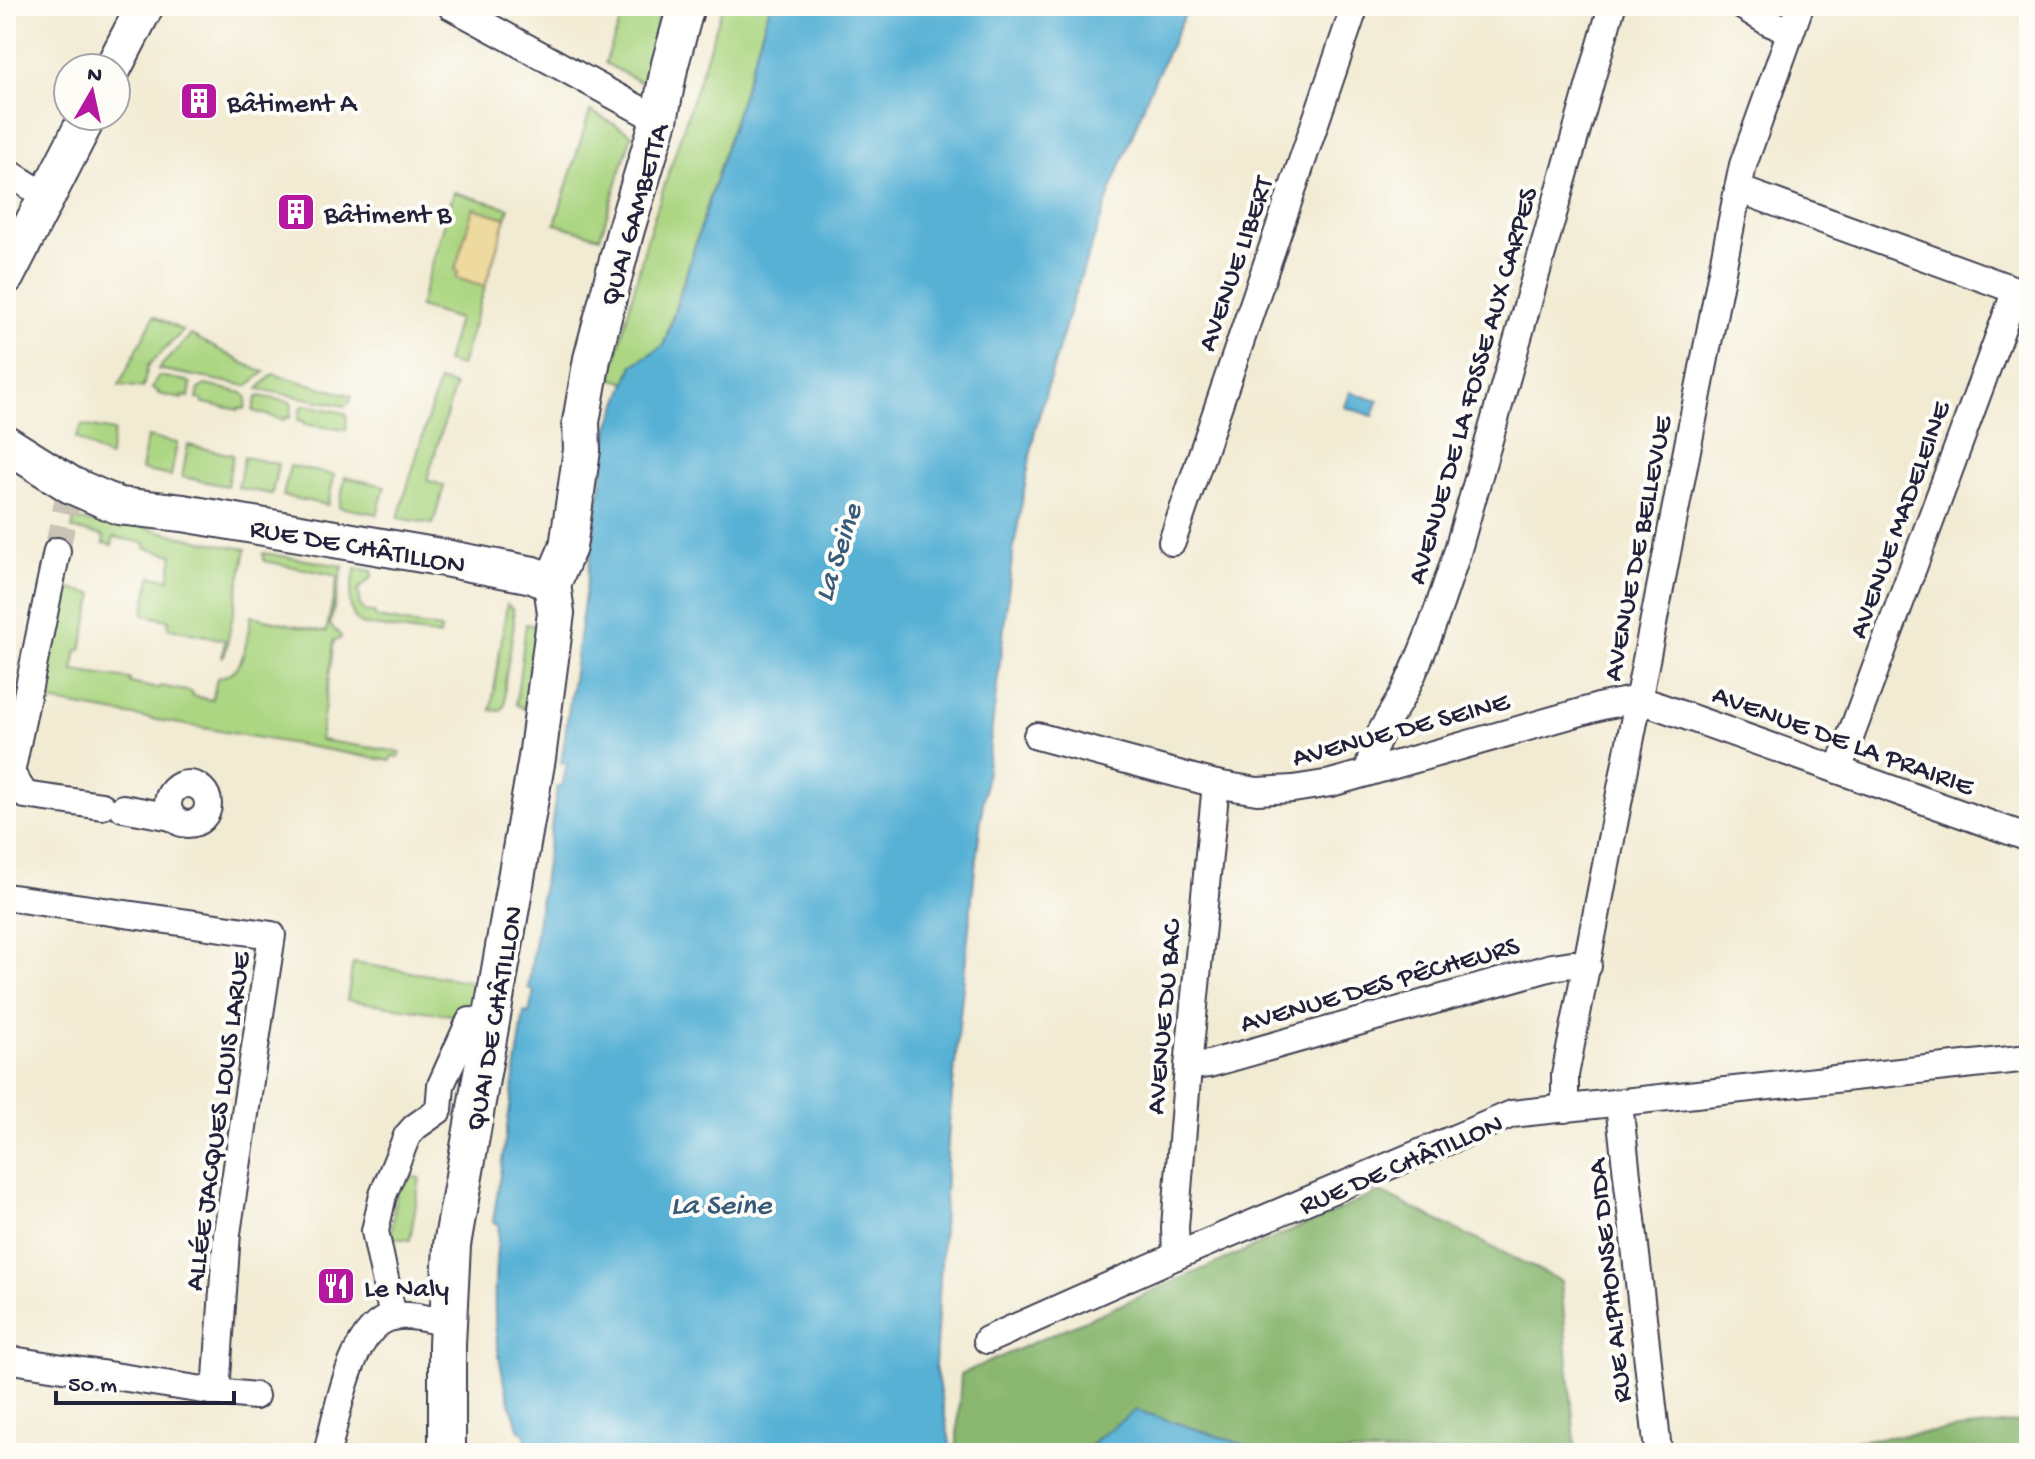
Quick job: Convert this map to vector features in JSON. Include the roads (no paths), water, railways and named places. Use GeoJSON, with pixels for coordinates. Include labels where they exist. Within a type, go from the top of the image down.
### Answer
{"type":"FeatureCollection","features":[{"type":"Feature","properties":{"kind":"main road"},"geometry":{"type":"LineString","coordinates":[[121,52],[145,6]]}},
{"type":"Feature","properties":{"kind":"main road","name":"QUAI GAMBETTA"},"geometry":{"type":"LineString","coordinates":[[543,580],[568,547],[582,450],[581,422],[592,359],[659,120],[686,6]]}},
{"type":"Feature","properties":{"kind":"main road"},"geometry":{"type":"LineString","coordinates":[[6,276],[80,132]]}},
{"type":"Feature","properties":{"kind":"main road","name":"RUE DE CHÂTILLON"},"geometry":{"type":"LineString","coordinates":[[6,420],[72,486]]}},
{"type":"Feature","properties":{"kind":"main road","name":"RUE DE CHÂTILLON"},"geometry":{"type":"LineString","coordinates":[[6,444],[72,486],[119,506],[183,513],[543,580]]}},
{"type":"Feature","properties":{"kind":"main road","name":"QUAI DE CHÂTILLON"},"geometry":{"type":"LineString","coordinates":[[447,1453],[452,1245],[544,710],[556,613],[543,580]]}},
{"type":"Feature","properties":{"kind":"street"},"geometry":{"type":"LineString","coordinates":[[451,6],[659,120]]}},
{"type":"Feature","properties":{"kind":"street","name":"AVENUE LIBERT"},"geometry":{"type":"LineString","coordinates":[[1172,542],[1355,6]]}},
{"type":"Feature","properties":{"kind":"street","name":"AVENUE DE LA FOSSE AUX CARPES"},"geometry":{"type":"LineString","coordinates":[[1369,772],[1373,745],[1405,690],[1426,643],[1457,553],[1612,6]]}},
{"type":"Feature","properties":{"kind":"street"},"geometry":{"type":"LineString","coordinates":[[1742,6],[1790,31]]}},
{"type":"Feature","properties":{"kind":"street","name":"AVENUE DE BELLEVUE"},"geometry":{"type":"LineString","coordinates":[[1565,1109],[1565,1075],[1743,165],[1800,6]]}},
{"type":"Feature","properties":{"kind":"street"},"geometry":{"type":"LineString","coordinates":[[6,171],[47,197]]}},
{"type":"Feature","properties":{"kind":"street"},"geometry":{"type":"LineString","coordinates":[[1738,189],[2022,293]]}},
{"type":"Feature","properties":{"kind":"street","name":"AVENUE MADELEINE"},"geometry":{"type":"LineString","coordinates":[[1838,770],[2022,293]]}},
{"type":"Feature","properties":{"kind":"street"},"geometry":{"type":"LineString","coordinates":[[57,551],[11,773],[25,795],[172,817]]}},
{"type":"Feature","properties":{"kind":"street","name":"AVENUE DE SEINE"},"geometry":{"type":"LineString","coordinates":[[1037,736],[1216,784],[1257,791],[1293,789],[1369,772],[1602,706],[1638,699]]}},
{"type":"Feature","properties":{"kind":"street","name":"AVENUE DE LA PRAIRIE"},"geometry":{"type":"LineString","coordinates":[[1638,699],[2029,838]]}},
{"type":"Feature","properties":{"kind":"street","name":"AVENUE DU BAC"},"geometry":{"type":"LineString","coordinates":[[1176,1256],[1175,1227],[1188,1067],[1216,784]]}},
{"type":"Feature","properties":{"kind":"street","name":"ALLÉE JACQUES LOUIS LARUE"},"geometry":{"type":"LineString","coordinates":[[6,897],[272,935],[227,1233],[216,1392]]}},
{"type":"Feature","properties":{"kind":"street","name":"AVENUE DES PÊCHEURS"},"geometry":{"type":"LineString","coordinates":[[1188,1067],[1209,1064],[1552,967],[1572,964],[1588,966]]}},
{"type":"Feature","properties":{"kind":"street"},"geometry":{"type":"LineString","coordinates":[[393,1317],[375,1231],[383,1195],[407,1136],[439,1110],[441,1085],[470,1021],[491,1024]]}},
{"type":"Feature","properties":{"kind":"street","name":"RUE DE CHÂTILLON"},"geometry":{"type":"LineString","coordinates":[[987,1340],[1176,1256],[1512,1114],[2029,1058]]}},
{"type":"Feature","properties":{"kind":"street","name":"RUE ALPHONSE DIDA"},"geometry":{"type":"LineString","coordinates":[[1619,1104],[1658,1451]]}},
{"type":"Feature","properties":{"kind":"street"},"geometry":{"type":"LineString","coordinates":[[327,1453],[357,1349],[373,1327],[393,1317],[412,1316],[448,1323]]}},
{"type":"Feature","properties":{"kind":"street"},"geometry":{"type":"LineString","coordinates":[[6,1359],[255,1396]]}},
{"type":"Feature","properties":{"kind":"water","name":"La Seine"},"geometry":{"type":"Polygon","coordinates":[[[770,6],[1189,6],[1150,90],[1073,299],[1035,430],[1013,552],[975,869],[949,1124],[935,1366],[952,1453],[526,1453],[525,1433],[520,1431],[510,1403],[498,1353],[495,1280],[499,1224],[493,1222],[524,1012],[529,1013],[534,990],[528,988],[557,786],[562,786],[567,764],[561,763],[609,427],[633,365],[664,345],[770,6]]]}},
{"type":"Feature","properties":{"kind":"water"},"geometry":{"type":"Polygon","coordinates":[[[1350,392],[1378,401],[1373,416],[1345,407],[1350,392]]]}},
{"type":"Feature","properties":{"kind":"water"},"geometry":{"type":"Polygon","coordinates":[[[1136,1410],[1270,1453],[1084,1453],[1098,1438],[1136,1410]]]}},
{"type":"Feature","properties":{"kind":"tunnel"},"geometry":{"type":"LineString","coordinates":[[57,551],[67,502]]}},
{"type":"Feature","properties":{"kind":"place","name":"Bâtiment A"},"geometry":{"type":"Point","coordinates":[199,101]}},
{"type":"Feature","properties":{"kind":"place","name":"Bâtiment B"},"geometry":{"type":"Point","coordinates":[296,212]}},
{"type":"Feature","properties":{"kind":"place","name":"Le Naly"},"geometry":{"type":"Point","coordinates":[336,1286]}}]}
